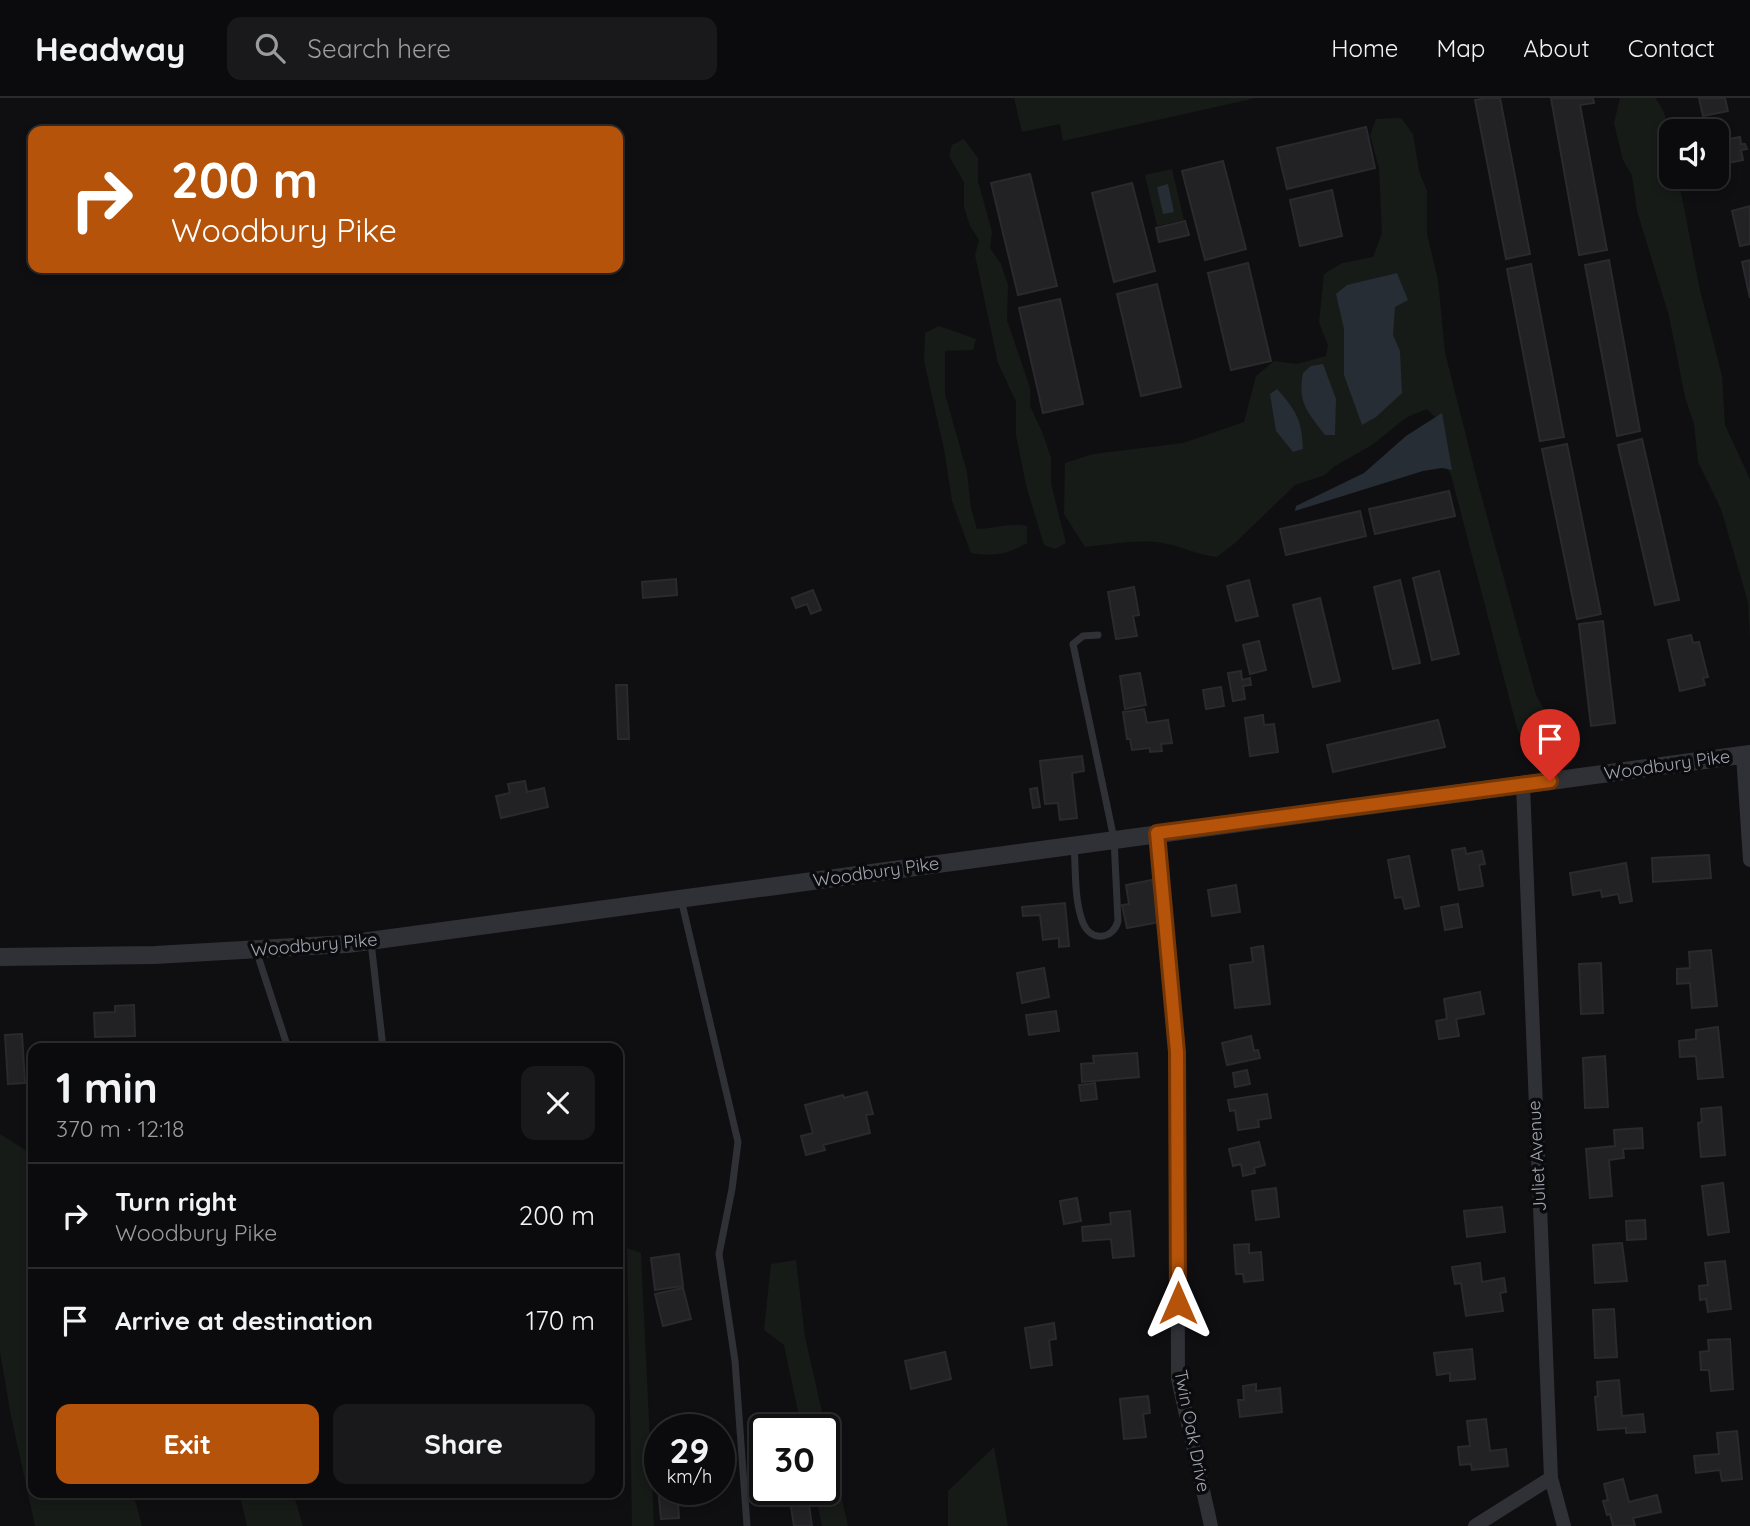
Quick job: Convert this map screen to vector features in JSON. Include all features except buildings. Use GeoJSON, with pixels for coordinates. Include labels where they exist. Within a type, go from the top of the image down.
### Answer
{"type":"FeatureCollection","features":[{"type":"Feature","properties":{"kind":"street","name":"Woodbury Pike"},"geometry":{"type":"LineString","coordinates":[[0,957],[155,955],[371,941],[1747,754]]}},
{"type":"Feature","properties":{"kind":"street"},"geometry":{"type":"LineString","coordinates":[[1747,754],[1750,860]]}},
{"type":"Feature","properties":{"kind":"street","name":"Juliet Avenue"},"geometry":{"type":"LineString","coordinates":[[1523,785],[1551,1478],[1564,1526]]}},
{"type":"Feature","properties":{"kind":"street","name":"Twin Oak Drive"},"geometry":{"type":"LineString","coordinates":[[1157,833],[1177,1052],[1178,1379],[1211,1526]]}},
{"type":"Feature","properties":{"kind":"street"},"geometry":{"type":"LineString","coordinates":[[1475,1526],[1551,1478]]}},
{"type":"Feature","properties":{"kind":"lane"},"geometry":{"type":"LineString","coordinates":[[1074,845],[1083,924],[1095,937],[1109,935],[1116,928],[1118,921],[1114,839],[1073,644],[1083,636],[1098,635]]}},
{"type":"Feature","properties":{"kind":"lane"},"geometry":{"type":"LineString","coordinates":[[681,898],[738,1142],[719,1254],[735,1361],[747,1526]]}},
{"type":"Feature","properties":{"kind":"lane"},"geometry":{"type":"LineString","coordinates":[[371,941],[382,1043]]}},
{"type":"Feature","properties":{"kind":"lane"},"geometry":{"type":"LineString","coordinates":[[257,950],[286,1043]]}},
{"type":"Feature","properties":{"kind":"shaded area"},"geometry":{"type":"Polygon","coordinates":[[[1014,98],[1256,98],[1063,141],[1060,124],[1022,132],[1014,98]]]}},
{"type":"Feature","properties":{"kind":"shaded area"},"geometry":{"type":"Polygon","coordinates":[[[1620,98],[1655,98],[1666,119],[1659,119],[1659,189],[1680,189],[1700,290],[1722,376],[1725,425],[1750,479],[1750,638],[1748,602],[1721,509],[1698,462],[1694,424],[1685,397],[1669,316],[1637,211],[1632,176],[1623,160],[1614,123],[1620,98]]]}},
{"type":"Feature","properties":{"kind":"shaded area"},"geometry":{"type":"Polygon","coordinates":[[[1401,118],[1413,134],[1419,171],[1427,191],[1427,234],[1438,280],[1445,353],[1536,695],[1548,716],[1526,740],[1518,732],[1451,475],[1442,459],[1439,421],[1427,409],[1407,417],[1372,445],[1335,466],[1325,475],[1295,485],[1217,557],[1153,542],[1124,542],[1085,547],[1064,514],[1065,463],[1093,454],[1183,443],[1244,422],[1256,376],[1274,361],[1297,364],[1326,356],[1328,345],[1319,323],[1324,274],[1342,263],[1373,257],[1382,233],[1379,168],[1370,135],[1376,119],[1401,118]]]}},
{"type":"Feature","properties":{"kind":"shaded area"},"geometry":{"type":"Polygon","coordinates":[[[964,139],[978,158],[978,181],[992,232],[990,248],[1001,264],[1008,285],[1007,320],[1030,388],[1030,406],[1051,458],[1051,484],[1066,543],[1055,549],[1044,545],[1026,485],[1016,435],[1016,402],[998,363],[975,255],[979,240],[970,226],[964,207],[964,182],[949,156],[952,145],[964,139]]]}},
{"type":"Feature","properties":{"kind":"shaded area"},"geometry":{"type":"Polygon","coordinates":[[[1172,169],[1184,220],[1157,226],[1145,175],[1172,169]]]}},
{"type":"Feature","properties":{"kind":"shaded area"},"geometry":{"type":"Polygon","coordinates":[[[1168,184],[1174,212],[1163,214],[1157,187],[1168,184]]]}},
{"type":"Feature","properties":{"kind":"shaded area"},"geometry":{"type":"Polygon","coordinates":[[[1397,273],[1408,300],[1395,307],[1393,335],[1400,351],[1402,393],[1376,417],[1362,425],[1344,375],[1344,329],[1336,294],[1347,285],[1397,273]]]}},
{"type":"Feature","properties":{"kind":"shaded area"},"geometry":{"type":"Polygon","coordinates":[[[939,326],[976,339],[973,350],[945,351],[945,394],[967,472],[971,508],[977,529],[1027,526],[1027,543],[1007,552],[987,555],[971,553],[952,501],[944,449],[924,361],[925,333],[939,326]]]}},
{"type":"Feature","properties":{"kind":"shaded area"},"geometry":{"type":"Polygon","coordinates":[[[1323,364],[1336,399],[1335,435],[1325,435],[1303,400],[1303,373],[1311,366],[1323,364]]]}},
{"type":"Feature","properties":{"kind":"shaded area"},"geometry":{"type":"Polygon","coordinates":[[[1277,389],[1297,416],[1303,449],[1293,452],[1276,431],[1270,394],[1277,389]]]}},
{"type":"Feature","properties":{"kind":"shaded area"},"geometry":{"type":"Polygon","coordinates":[[[1442,413],[1452,470],[1442,468],[1423,471],[1295,511],[1296,506],[1364,473],[1406,436],[1442,413]]]}},
{"type":"Feature","properties":{"kind":"shaded area"},"geometry":{"type":"Polygon","coordinates":[[[0,1134],[28,1152],[28,1494],[0,1352],[0,1134]]]}},
{"type":"Feature","properties":{"kind":"shaded area"},"geometry":{"type":"Polygon","coordinates":[[[627,1248],[641,1253],[649,1414],[644,1414],[644,1505],[653,1505],[654,1526],[632,1526],[627,1248]]]}},
{"type":"Feature","properties":{"kind":"shaded area"},"geometry":{"type":"Polygon","coordinates":[[[796,1260],[805,1337],[823,1414],[799,1414],[784,1345],[764,1330],[771,1264],[796,1260]]]}},
{"type":"Feature","properties":{"kind":"shaded area"},"geometry":{"type":"Polygon","coordinates":[[[994,1447],[1008,1526],[948,1526],[948,1491],[994,1447]]]}},
{"type":"Feature","properties":{"kind":"shaded area"},"geometry":{"type":"Polygon","coordinates":[[[840,1491],[848,1526],[822,1526],[817,1505],[840,1505],[840,1491]]]}},
{"type":"Feature","properties":{"kind":"shaded area"},"geometry":{"type":"Polygon","coordinates":[[[29,1498],[134,1498],[142,1526],[35,1526],[29,1498]]]}},
{"type":"Feature","properties":{"kind":"shaded area"},"geometry":{"type":"Polygon","coordinates":[[[240,1498],[295,1498],[303,1526],[247,1526],[240,1498]]]}},
{"type":"Feature","properties":{"kind":"route"},"geometry":{"type":"LineString","coordinates":[[1178,1303],[1177,1052],[1157,833],[1550,781]]}}]}
